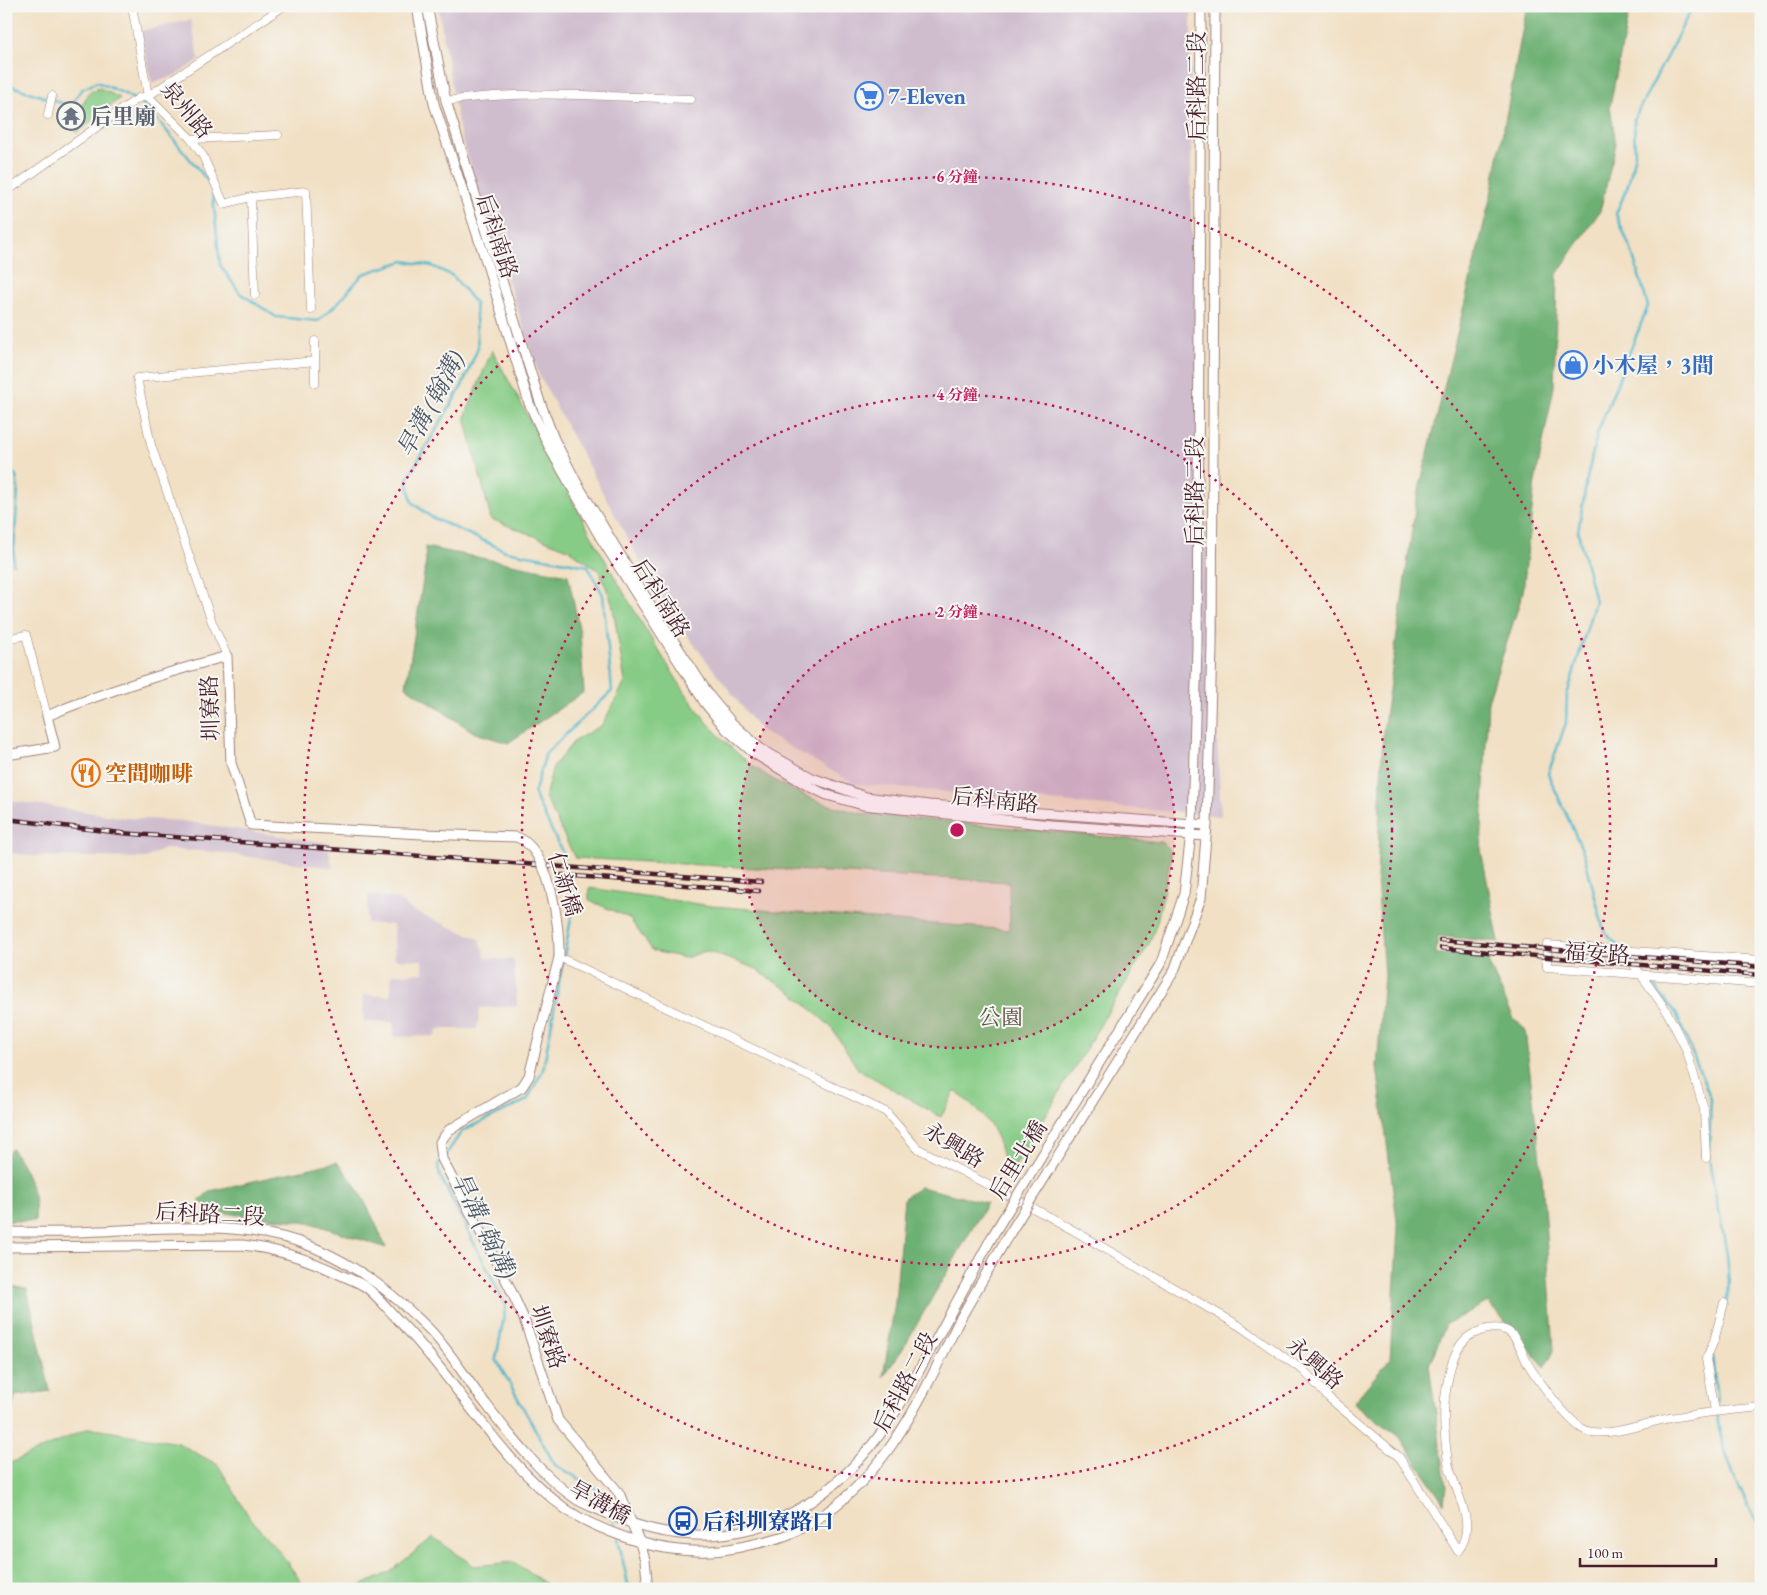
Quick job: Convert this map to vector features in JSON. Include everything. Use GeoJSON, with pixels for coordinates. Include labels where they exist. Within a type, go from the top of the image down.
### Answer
{"type":"FeatureCollection","features":[{"type":"Feature","properties":{"kind":"street","name":"泉州路"},"geometry":{"type":"LineString","coordinates":[[132,6],[144,97],[192,139],[203,156],[224,204],[251,197],[306,191],[311,310]]}},
{"type":"Feature","properties":{"kind":"street"},"geometry":{"type":"LineString","coordinates":[[6,192],[132,103],[284,6]]}},
{"type":"Feature","properties":{"kind":"street","name":"后科南路"},"geometry":{"type":"LineString","coordinates":[[417,6],[434,104],[529,403],[550,449],[599,535],[705,703],[726,729],[755,754],[773,766],[827,795],[863,805],[1051,825],[1206,836]]}},
{"type":"Feature","properties":{"kind":"street","name":"后科南路"},"geometry":{"type":"LineString","coordinates":[[426,6],[446,101],[554,439],[605,530],[711,698],[731,722],[761,749],[794,769],[830,786],[866,798],[1052,815],[1207,825]]}},
{"type":"Feature","properties":{"kind":"street","name":"后科路二段"},"geometry":{"type":"LineString","coordinates":[[1161,963],[1184,894],[1192,824],[1198,496],[1201,6]]}},
{"type":"Feature","properties":{"kind":"street","name":"后科路二段"},"geometry":{"type":"LineString","coordinates":[[1174,971],[1201,898],[1207,825],[1213,494],[1215,6]]}},
{"type":"Feature","properties":{"kind":"street"},"geometry":{"type":"LineString","coordinates":[[48,114],[52,96]]}},
{"type":"Feature","properties":{"kind":"street"},"geometry":{"type":"LineString","coordinates":[[434,104],[475,97],[554,96],[691,99]]}},
{"type":"Feature","properties":{"kind":"street"},"geometry":{"type":"LineString","coordinates":[[192,139],[278,135]]}},
{"type":"Feature","properties":{"kind":"street"},"geometry":{"type":"LineString","coordinates":[[1199,189],[1215,189]]}},
{"type":"Feature","properties":{"kind":"street"},"geometry":{"type":"LineString","coordinates":[[251,197],[255,295]]}},
{"type":"Feature","properties":{"kind":"street"},"geometry":{"type":"LineString","coordinates":[[315,341],[316,383]]}},
{"type":"Feature","properties":{"kind":"street"},"geometry":{"type":"LineString","coordinates":[[227,656],[212,622],[151,445],[138,378],[315,361]]}},
{"type":"Feature","properties":{"kind":"street"},"geometry":{"type":"LineString","coordinates":[[1198,496],[1213,494]]}},
{"type":"Feature","properties":{"kind":"street"},"geometry":{"type":"LineString","coordinates":[[6,639],[26,635],[55,747],[6,755]]}},
{"type":"Feature","properties":{"kind":"street","name":"圳寮路"},"geometry":{"type":"LineString","coordinates":[[47,716],[82,701],[147,679],[227,656],[231,763],[251,825],[422,834]]}},
{"type":"Feature","properties":{"kind":"street"},"geometry":{"type":"LineString","coordinates":[[1051,825],[1052,815]]}},
{"type":"Feature","properties":{"kind":"street","name":"仁新橋"},"geometry":{"type":"LineString","coordinates":[[422,834],[517,837],[526,840],[534,848],[555,901],[560,930],[559,957]]}},
{"type":"Feature","properties":{"kind":"street","name":"福安路"},"geometry":{"type":"LineString","coordinates":[[1761,960],[1546,945],[1547,967],[1761,984]]}},
{"type":"Feature","properties":{"kind":"street"},"geometry":{"type":"LineString","coordinates":[[1624,951],[1666,1010],[1686,1049],[1704,1109],[1706,1158]]}},
{"type":"Feature","properties":{"kind":"street","name":"圳寮路"},"geometry":{"type":"LineString","coordinates":[[559,957],[529,1076],[522,1087],[449,1130],[440,1142],[442,1159],[509,1286],[524,1319],[558,1420],[619,1493],[640,1543],[645,1560],[648,1589]]}},
{"type":"Feature","properties":{"kind":"street","name":"永興路"},"geometry":{"type":"LineString","coordinates":[[559,957],[886,1112],[917,1148],[1050,1217],[1238,1325],[1304,1371],[1328,1397],[1399,1457],[1458,1551],[1468,1533],[1462,1500],[1448,1463],[1445,1429],[1446,1398],[1458,1347],[1469,1336],[1491,1329],[1502,1329],[1510,1333],[1543,1386],[1557,1404],[1584,1430],[1606,1432],[1715,1411],[1761,1407]]}},
{"type":"Feature","properties":{"kind":"street","name":"后里北橋"},"geometry":{"type":"LineString","coordinates":[[914,1380],[993,1235],[1161,963]]}},
{"type":"Feature","properties":{"kind":"street","name":"后里北橋"},"geometry":{"type":"LineString","coordinates":[[960,1318],[1005,1241],[1174,971]]}},
{"type":"Feature","properties":{"kind":"street","name":"后科路二段"},"geometry":{"type":"LineString","coordinates":[[6,1232],[243,1230],[282,1237],[314,1247],[371,1277],[432,1332],[483,1402],[531,1459]]}},
{"type":"Feature","properties":{"kind":"street","name":"后科路二段"},"geometry":{"type":"LineString","coordinates":[[6,1247],[242,1245],[272,1248],[312,1261],[366,1287],[420,1343],[522,1470]]}},
{"type":"Feature","properties":{"kind":"street"},"geometry":{"type":"LineString","coordinates":[[1715,1411],[1706,1359],[1714,1342],[1724,1303]]}},
{"type":"Feature","properties":{"kind":"street","name":"后科路二段"},"geometry":{"type":"LineString","coordinates":[[640,1543],[695,1551],[728,1549],[793,1532],[831,1510],[864,1480],[891,1449],[906,1426],[960,1318]]}},
{"type":"Feature","properties":{"kind":"street","name":"后科路二段"},"geometry":{"type":"LineString","coordinates":[[633,1525],[673,1535],[706,1536],[735,1533],[770,1523],[832,1487],[857,1465],[895,1417],[914,1380]]}},
{"type":"Feature","properties":{"kind":"street","name":"旱溝橋"},"geometry":{"type":"LineString","coordinates":[[531,1459],[576,1499],[633,1525]]}},
{"type":"Feature","properties":{"kind":"street","name":"旱溝橋"},"geometry":{"type":"LineString","coordinates":[[522,1470],[567,1510],[603,1529],[640,1543]]}},
{"type":"Feature","properties":{"kind":"shaded area"},"geometry":{"type":"Polygon","coordinates":[[[438,6],[1191,6],[1191,215],[1221,816],[855,784],[760,730],[665,607],[539,375],[460,134],[438,6]]]}},
{"type":"Feature","properties":{"kind":"shaded area"},"geometry":{"type":"Polygon","coordinates":[[[191,20],[199,60],[176,75],[152,84],[140,31],[191,20]]]}},
{"type":"Feature","properties":{"kind":"shaded area"},"geometry":{"type":"Polygon","coordinates":[[[6,800],[127,818],[182,821],[327,843],[333,868],[214,852],[164,849],[146,858],[31,856],[6,852],[6,800]]]}},
{"type":"Feature","properties":{"kind":"shaded area"},"geometry":{"type":"Polygon","coordinates":[[[368,895],[395,898],[415,912],[479,939],[486,958],[514,960],[517,1006],[480,1008],[477,1029],[437,1029],[436,1036],[394,1037],[393,1022],[364,1022],[363,995],[390,996],[392,974],[423,973],[422,960],[395,959],[393,925],[367,923],[368,895]]]}},
{"type":"Feature","properties":{"kind":"green space"},"geometry":{"type":"Polygon","coordinates":[[[1527,6],[1630,6],[1610,106],[1616,144],[1600,211],[1557,274],[1554,387],[1535,482],[1523,592],[1488,701],[1481,850],[1499,942],[1438,936],[1436,954],[1485,955],[1513,1017],[1525,1030],[1542,1177],[1554,1350],[1545,1367],[1488,1302],[1446,1324],[1429,1365],[1446,1486],[1444,1503],[1399,1436],[1353,1403],[1390,1359],[1398,1228],[1377,1067],[1384,975],[1377,879],[1383,732],[1416,502],[1491,195],[1527,6]]]}},
{"type":"Feature","properties":{"kind":"green space"},"geometry":{"type":"Polygon","coordinates":[[[100,88],[120,98],[77,133],[68,121],[71,115],[79,110],[90,91],[100,88]]]}},
{"type":"Feature","properties":{"kind":"green space","name":"公園"},"geometry":{"type":"Polygon","coordinates":[[[492,350],[608,565],[668,666],[710,726],[750,764],[796,792],[829,805],[864,814],[1161,842],[1169,848],[1171,857],[1157,922],[1149,944],[1014,1168],[1003,1161],[997,1138],[987,1121],[955,1091],[941,1117],[858,1069],[831,1027],[794,994],[752,967],[706,951],[685,958],[653,951],[629,918],[589,900],[589,888],[712,906],[1010,930],[1009,882],[575,858],[545,797],[553,767],[574,741],[602,725],[625,682],[612,602],[599,571],[568,549],[491,519],[465,417],[492,350]]]}},
{"type":"Feature","properties":{"kind":"green space"},"geometry":{"type":"Polygon","coordinates":[[[425,547],[568,575],[580,633],[584,692],[508,743],[475,733],[406,687],[426,561],[425,547]]]}},
{"type":"Feature","properties":{"kind":"green space"},"geometry":{"type":"Polygon","coordinates":[[[12,1149],[22,1166],[33,1192],[35,1221],[6,1221],[6,1154],[12,1149]]]}},
{"type":"Feature","properties":{"kind":"green space"},"geometry":{"type":"Polygon","coordinates":[[[337,1162],[352,1181],[365,1203],[386,1248],[308,1222],[215,1212],[199,1201],[210,1191],[337,1162]]]}},
{"type":"Feature","properties":{"kind":"green space"},"geometry":{"type":"Polygon","coordinates":[[[920,1187],[987,1203],[902,1350],[883,1377],[895,1303],[904,1198],[920,1187]]]}},
{"type":"Feature","properties":{"kind":"green space"},"geometry":{"type":"Polygon","coordinates":[[[6,1285],[27,1289],[50,1391],[15,1396],[6,1442],[6,1285]]]}},
{"type":"Feature","properties":{"kind":"green space"},"geometry":{"type":"Polygon","coordinates":[[[89,1428],[178,1443],[218,1465],[248,1515],[280,1552],[306,1589],[6,1589],[6,1465],[89,1428]]]}},
{"type":"Feature","properties":{"kind":"green space"},"geometry":{"type":"Polygon","coordinates":[[[433,1537],[474,1566],[514,1562],[546,1584],[545,1589],[354,1589],[390,1572],[433,1537]]]}},
{"type":"Feature","properties":{"kind":"waterway"},"geometry":{"type":"LineString","coordinates":[[1619,947],[1604,931],[1584,854],[1548,774],[1566,723],[1567,695],[1595,601],[1578,532],[1587,479],[1597,434],[1648,306],[1632,252],[1616,214],[1628,185],[1635,154],[1634,119],[1693,6]]}},
{"type":"Feature","properties":{"kind":"waterway","name":"旱溝 (翰溝)"},"geometry":{"type":"LineString","coordinates":[[6,84],[70,106],[81,90],[97,82],[125,94],[147,107],[212,186],[220,265],[240,293],[276,317],[318,321],[337,304],[363,274],[404,261],[432,266],[453,276],[475,303],[478,348],[462,386],[407,479],[412,502],[431,517],[506,551],[588,566],[603,595],[612,691],[546,753],[534,794],[565,858]]}},
{"type":"Feature","properties":{"kind":"waterway"},"geometry":{"type":"LineString","coordinates":[[6,466],[16,476],[18,489],[13,564]]}},
{"type":"Feature","properties":{"kind":"waterway","name":"旱溝 (翰溝)"},"geometry":{"type":"LineString","coordinates":[[445,1156],[462,1131],[527,1100],[543,1070],[575,897],[571,881]]}},
{"type":"Feature","properties":{"kind":"waterway"},"geometry":{"type":"LineString","coordinates":[[1648,979],[1676,1013],[1711,1099],[1709,1149]]}},
{"type":"Feature","properties":{"kind":"waterway"},"geometry":{"type":"LineString","coordinates":[[1709,1157],[1727,1252],[1729,1289],[1726,1304]]}},
{"type":"Feature","properties":{"kind":"waterway","name":"旱溝 (翰溝)"},"geometry":{"type":"LineString","coordinates":[[440,1162],[438,1165],[440,1176],[506,1306],[496,1359],[555,1465],[606,1494],[611,1513]]}},
{"type":"Feature","properties":{"kind":"waterway"},"geometry":{"type":"LineString","coordinates":[[1712,1353],[1717,1402]]}},
{"type":"Feature","properties":{"kind":"waterway"},"geometry":{"type":"LineString","coordinates":[[1717,1412],[1722,1440],[1739,1488],[1761,1527]]}},
{"type":"Feature","properties":{"kind":"waterway","name":"旱溝 (翰溝)"},"geometry":{"type":"LineString","coordinates":[[613,1518],[616,1530]]}},
{"type":"Feature","properties":{"kind":"waterway","name":"旱溝 (翰溝)"},"geometry":{"type":"LineString","coordinates":[[618,1538],[629,1589]]}},
{"type":"Feature","properties":{"kind":"railway"},"geometry":{"type":"LineString","coordinates":[[6,819],[121,833],[761,882]]}},
{"type":"Feature","properties":{"kind":"railway"},"geometry":{"type":"LineString","coordinates":[[562,875],[759,891]]}},
{"type":"Feature","properties":{"kind":"railway"},"geometry":{"type":"LineString","coordinates":[[1440,940],[1761,967]]}},
{"type":"Feature","properties":{"kind":"railway"},"geometry":{"type":"LineString","coordinates":[[1441,948],[1761,975]]}},
{"type":"Feature","properties":{"kind":"place","name":"7-Eleven"},"geometry":{"type":"Point","coordinates":[869,96]}},
{"type":"Feature","properties":{"kind":"place","name":"后里廟"},"geometry":{"type":"Point","coordinates":[71,116]}},
{"type":"Feature","properties":{"kind":"place","name":"小木屋，3間"},"geometry":{"type":"Point","coordinates":[1573,365]}},
{"type":"Feature","properties":{"kind":"place","name":"空間咖啡"},"geometry":{"type":"Point","coordinates":[86,773]}},
{"type":"Feature","properties":{"kind":"place","name":"后科圳寮路口"},"geometry":{"type":"Point","coordinates":[683,1521]}}]}
